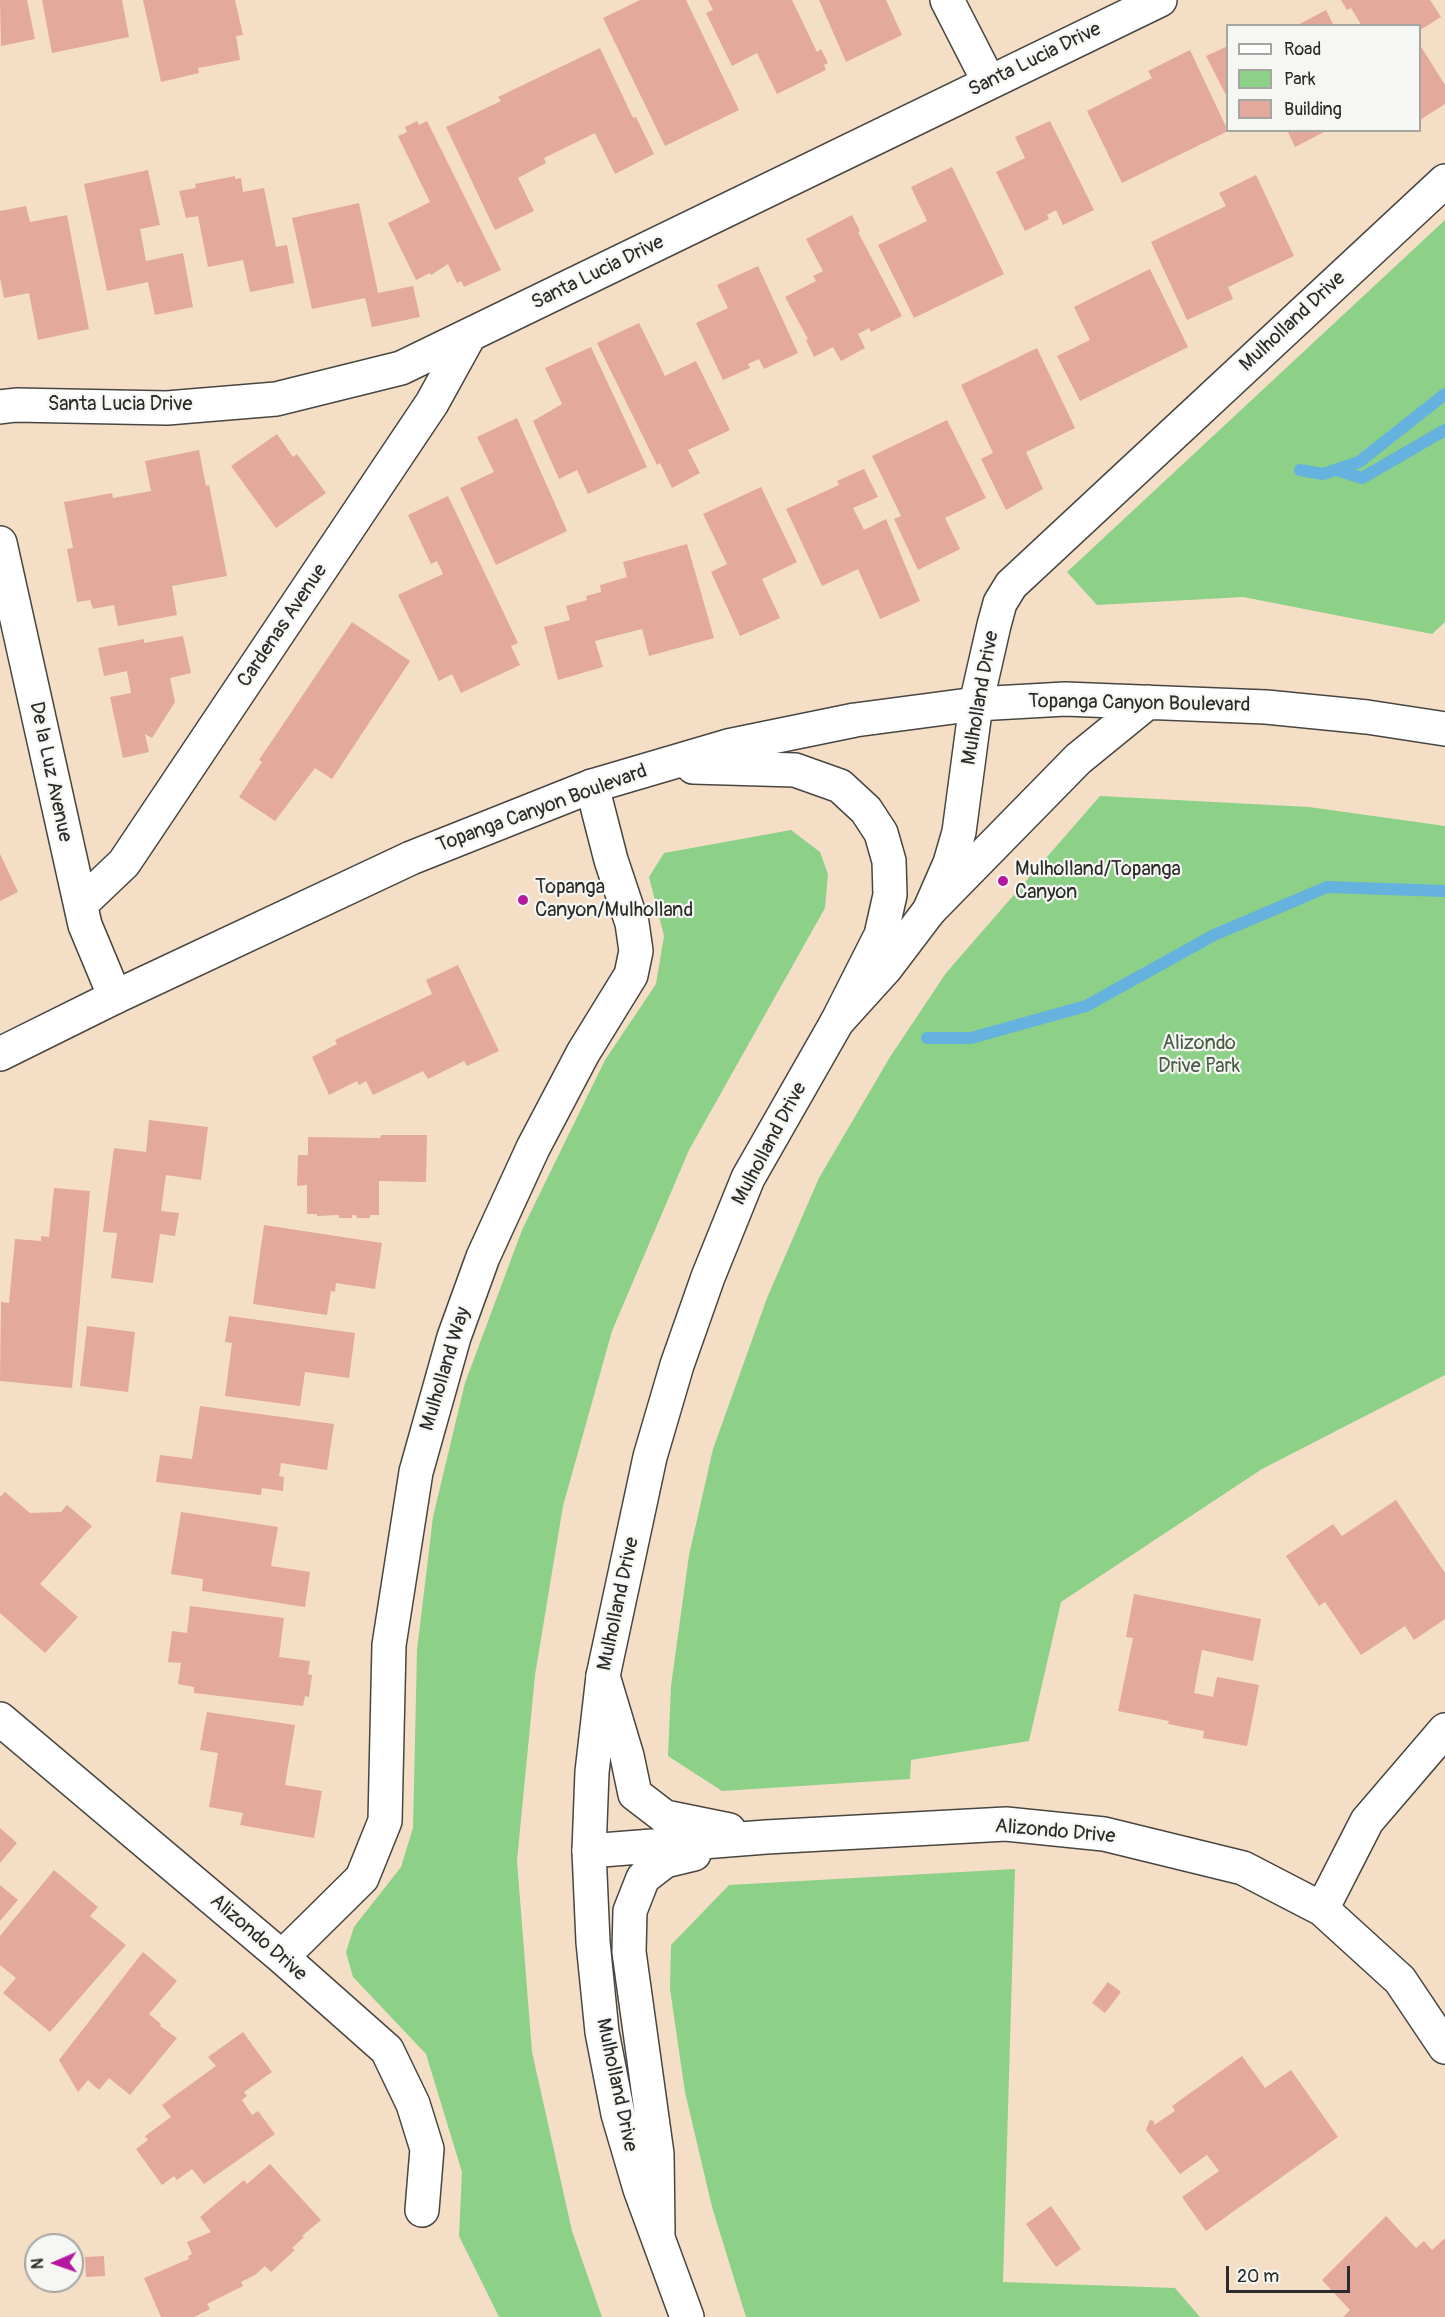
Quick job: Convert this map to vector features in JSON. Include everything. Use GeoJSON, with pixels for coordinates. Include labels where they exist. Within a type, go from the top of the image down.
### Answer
{"type":"FeatureCollection","features":[{"type":"Feature","properties":{"kind":"street"},"geometry":{"type":"LineString","coordinates":[[947,0],[989,82]]}},
{"type":"Feature","properties":{"kind":"street","name":"Santa Lucia Drive"},"geometry":{"type":"LineString","coordinates":[[0,407],[16,405],[167,408],[276,399],[401,368],[1160,0]]}},
{"type":"Feature","properties":{"kind":"street","name":"Mulholland Drive"},"geometry":{"type":"LineString","coordinates":[[687,2317],[658,2241],[618,2114],[602,2032],[592,1942],[589,1851],[592,1772],[603,1676],[650,1457],[677,1365],[708,1277],[748,1178],[837,1022],[885,969],[929,911],[950,863],[959,832],[976,704],[993,625],[1000,603],[1011,585],[1445,181]]}},
{"type":"Feature","properties":{"kind":"street","name":"Cardenas Avenue"},"geometry":{"type":"LineString","coordinates":[[81,904],[124,863],[432,403],[470,336]]}},
{"type":"Feature","properties":{"kind":"street","name":"De la Luz Avenue"},"geometry":{"type":"LineString","coordinates":[[0,543],[84,925],[115,997]]}},
{"type":"Feature","properties":{"kind":"street","name":"Topanga Canyon Boulevard"},"geometry":{"type":"LineString","coordinates":[[0,1054],[115,997],[411,858],[592,786],[728,746],[855,720],[976,704],[1065,699],[1266,707],[1367,717],[1445,729]]}},
{"type":"Feature","properties":{"kind":"street"},"geometry":{"type":"LineString","coordinates":[[929,911],[1078,759],[1148,702]]}},
{"type":"Feature","properties":{"kind":"street"},"geometry":{"type":"LineString","coordinates":[[655,767],[795,770],[840,786],[866,810],[881,833],[889,861],[890,895],[881,934],[837,1022]]}},
{"type":"Feature","properties":{"kind":"street","name":"Mulholland Way"},"geometry":{"type":"LineString","coordinates":[[282,1957],[362,1878],[385,1821],[389,1646],[416,1472],[451,1348],[483,1257],[533,1148],[583,1053],[631,975],[636,951],[632,923],[611,860],[592,786]]}},
{"type":"Feature","properties":{"kind":"street"},"geometry":{"type":"LineString","coordinates":[[603,1676],[627,1756],[635,1794],[665,1817],[766,1837]]}},
{"type":"Feature","properties":{"kind":"street","name":"Alizondo Drive"},"geometry":{"type":"LineString","coordinates":[[0,1719],[282,1957],[387,2050],[413,2104],[427,2149],[422,2210]]}},
{"type":"Feature","properties":{"kind":"street"},"geometry":{"type":"LineString","coordinates":[[1322,1909],[1367,1821],[1445,1730]]}},
{"type":"Feature","properties":{"kind":"street","name":"Alizondo Drive"},"geometry":{"type":"LineString","coordinates":[[589,1851],[766,1837],[1006,1824],[1104,1834],[1243,1868],[1322,1909],[1400,1980],[1445,2047]]}},
{"type":"Feature","properties":{"kind":"street"},"geometry":{"type":"LineString","coordinates":[[658,2241],[657,2154],[630,1952],[630,1911],[643,1878],[665,1861],[766,1837]]}},
{"type":"Feature","properties":{"kind":"green space"},"geometry":{"type":"Polygon","coordinates":[[[1445,220],[1445,622],[1432,634],[1243,597],[1097,605],[1067,572],[1445,220]]]}},
{"type":"Feature","properties":{"kind":"green space","name":"Alizondo Drive Park"},"geometry":{"type":"Polygon","coordinates":[[[1100,796],[1309,807],[1445,826],[1445,1375],[1262,1469],[1061,1602],[1029,1741],[911,1760],[910,1779],[722,1791],[668,1756],[671,1686],[689,1555],[713,1449],[767,1298],[819,1178],[890,1057],[946,973],[1100,796]]]}},
{"type":"Feature","properties":{"kind":"green space"},"geometry":{"type":"Polygon","coordinates":[[[791,830],[820,852],[828,874],[825,908],[689,1150],[612,1331],[563,1506],[535,1675],[517,1861],[532,2052],[572,2231],[602,2317],[499,2317],[459,2236],[462,2172],[426,2054],[353,1977],[346,1952],[354,1927],[401,1867],[413,1828],[417,1650],[433,1517],[465,1383],[522,1230],[605,1060],[656,984],[664,936],[649,877],[664,853],[791,830]]]}},
{"type":"Feature","properties":{"kind":"green space"},"geometry":{"type":"Polygon","coordinates":[[[1015,1869],[1003,2282],[1175,2288],[1200,2317],[746,2317],[712,2207],[685,2092],[670,1989],[671,1945],[729,1885],[1015,1869]]]}},
{"type":"Feature","properties":{"kind":"building"},"geometry":{"type":"Polygon","coordinates":[[[0,0],[27,0],[35,39],[1,46],[0,0]]]}},
{"type":"Feature","properties":{"kind":"building"},"geometry":{"type":"Polygon","coordinates":[[[42,0],[122,0],[129,37],[52,53],[42,0]]]}},
{"type":"Feature","properties":{"kind":"building"},"geometry":{"type":"Polygon","coordinates":[[[143,0],[235,0],[243,35],[236,36],[240,60],[198,68],[199,73],[161,82],[143,0]]]}},
{"type":"Feature","properties":{"kind":"building"},"geometry":{"type":"Polygon","coordinates":[[[640,0],[686,0],[739,110],[665,146],[603,18],[640,0]]]}},
{"type":"Feature","properties":{"kind":"building"},"geometry":{"type":"Polygon","coordinates":[[[708,0],[792,0],[817,52],[821,49],[828,63],[824,65],[826,70],[777,94],[757,53],[732,66],[706,13],[713,10],[708,0]]]}},
{"type":"Feature","properties":{"kind":"building"},"geometry":{"type":"Polygon","coordinates":[[[819,0],[886,0],[902,35],[846,62],[819,0]]]}},
{"type":"Feature","properties":{"kind":"building"},"geometry":{"type":"Polygon","coordinates":[[[1341,0],[1430,0],[1441,17],[1421,29],[1421,24],[1361,24],[1351,8],[1347,10],[1341,0]]]}},
{"type":"Feature","properties":{"kind":"building"},"geometry":{"type":"Polygon","coordinates":[[[1326,10],[1333,24],[1300,24],[1326,10]]]}},
{"type":"Feature","properties":{"kind":"building"},"geometry":{"type":"Polygon","coordinates":[[[1226,47],[1226,95],[1206,56],[1226,47]]]}},
{"type":"Feature","properties":{"kind":"building"},"geometry":{"type":"Polygon","coordinates":[[[1421,47],[1445,85],[1445,104],[1421,119],[1421,47]]]}},
{"type":"Feature","properties":{"kind":"building"},"geometry":{"type":"Polygon","coordinates":[[[600,48],[633,118],[636,117],[654,154],[615,174],[595,133],[544,158],[546,163],[518,178],[534,211],[495,230],[446,127],[501,101],[498,97],[600,48]]]}},
{"type":"Feature","properties":{"kind":"building"},"geometry":{"type":"Polygon","coordinates":[[[1190,50],[1226,127],[1226,132],[1122,183],[1087,111],[1152,78],[1148,71],[1190,50]]]}},
{"type":"Feature","properties":{"kind":"building"},"geometry":{"type":"Polygon","coordinates":[[[417,121],[419,125],[427,121],[501,270],[464,287],[461,281],[457,283],[448,264],[431,275],[430,273],[416,280],[388,223],[430,202],[398,136],[407,132],[405,127],[417,121]]]}},
{"type":"Feature","properties":{"kind":"building"},"geometry":{"type":"Polygon","coordinates":[[[1050,121],[1094,210],[1063,225],[1056,210],[1047,215],[1049,219],[1025,231],[996,172],[1025,158],[1015,137],[1050,121]]]}},
{"type":"Feature","properties":{"kind":"building"},"geometry":{"type":"Polygon","coordinates":[[[1288,132],[1324,132],[1295,147],[1288,132]]]}},
{"type":"Feature","properties":{"kind":"building"},"geometry":{"type":"Polygon","coordinates":[[[952,167],[1004,274],[914,318],[878,245],[927,221],[911,187],[952,167]]]}},
{"type":"Feature","properties":{"kind":"building"},"geometry":{"type":"Polygon","coordinates":[[[148,170],[160,225],[140,229],[146,261],[183,253],[193,307],[155,315],[148,282],[107,291],[84,184],[148,170]]]}},
{"type":"Feature","properties":{"kind":"building"},"geometry":{"type":"Polygon","coordinates":[[[1256,175],[1294,256],[1228,287],[1233,299],[1187,320],[1151,242],[1226,206],[1219,193],[1256,175]]]}},
{"type":"Feature","properties":{"kind":"building"},"geometry":{"type":"Polygon","coordinates":[[[235,176],[235,179],[241,178],[243,192],[264,188],[276,247],[287,245],[294,283],[250,292],[243,260],[208,267],[198,216],[186,218],[179,191],[196,188],[195,184],[235,176]]]}},
{"type":"Feature","properties":{"kind":"building"},"geometry":{"type":"Polygon","coordinates":[[[359,203],[378,293],[413,286],[420,317],[372,327],[365,298],[312,309],[292,218],[359,203]]]}},
{"type":"Feature","properties":{"kind":"building"},"geometry":{"type":"Polygon","coordinates":[[[26,206],[30,222],[67,215],[89,329],[38,340],[29,293],[4,298],[0,278],[0,211],[26,206]]]}},
{"type":"Feature","properties":{"kind":"building"},"geometry":{"type":"Polygon","coordinates":[[[852,215],[860,231],[858,232],[902,316],[871,332],[869,328],[858,334],[865,348],[841,361],[833,347],[814,357],[806,340],[808,339],[785,297],[816,281],[813,276],[823,271],[806,239],[852,215]]]}},
{"type":"Feature","properties":{"kind":"building"},"geometry":{"type":"Polygon","coordinates":[[[758,266],[798,353],[764,369],[759,359],[748,364],[750,368],[723,380],[696,323],[728,308],[717,285],[758,266]]]}},
{"type":"Feature","properties":{"kind":"building"},"geometry":{"type":"Polygon","coordinates":[[[1150,269],[1188,347],[1080,401],[1057,356],[1090,340],[1074,307],[1150,269]]]}},
{"type":"Feature","properties":{"kind":"building"},"geometry":{"type":"Polygon","coordinates":[[[639,323],[665,376],[696,361],[730,430],[688,450],[700,473],[672,488],[660,463],[657,465],[597,343],[639,323]]]}},
{"type":"Feature","properties":{"kind":"building"},"geometry":{"type":"Polygon","coordinates":[[[591,347],[647,467],[588,494],[577,470],[559,479],[533,421],[562,404],[545,368],[591,347]]]}},
{"type":"Feature","properties":{"kind":"building"},"geometry":{"type":"Polygon","coordinates":[[[1037,348],[1075,428],[1026,452],[1043,489],[1006,510],[981,459],[993,453],[961,385],[1037,348]]]}},
{"type":"Feature","properties":{"kind":"building"},"geometry":{"type":"Polygon","coordinates":[[[517,418],[567,531],[496,565],[460,488],[494,472],[477,437],[517,418]]]}},
{"type":"Feature","properties":{"kind":"building"},"geometry":{"type":"Polygon","coordinates":[[[947,420],[986,498],[945,518],[960,549],[918,570],[894,519],[901,516],[872,456],[947,420]]]}},
{"type":"Feature","properties":{"kind":"building"},"geometry":{"type":"Polygon","coordinates":[[[277,434],[293,457],[297,454],[326,493],[276,528],[231,466],[277,434]]]}},
{"type":"Feature","properties":{"kind":"building"},"geometry":{"type":"Polygon","coordinates":[[[199,450],[206,486],[209,485],[227,576],[172,586],[177,615],[118,626],[114,605],[93,609],[90,600],[77,602],[67,549],[73,548],[64,502],[112,493],[113,498],[151,491],[145,461],[199,450]]]}},
{"type":"Feature","properties":{"kind":"building"},"geometry":{"type":"Polygon","coordinates":[[[864,469],[878,497],[853,508],[864,530],[886,519],[920,601],[880,619],[858,569],[822,586],[786,509],[839,485],[837,481],[864,469]]]}},
{"type":"Feature","properties":{"kind":"building"},"geometry":{"type":"Polygon","coordinates":[[[761,487],[797,562],[762,579],[780,618],[740,636],[711,572],[727,564],[703,514],[761,487]]]}},
{"type":"Feature","properties":{"kind":"building"},"geometry":{"type":"Polygon","coordinates":[[[448,496],[518,643],[511,646],[520,665],[461,693],[452,674],[439,681],[398,595],[443,574],[437,561],[431,564],[408,515],[448,496]]]}},
{"type":"Feature","properties":{"kind":"building"},"geometry":{"type":"Polygon","coordinates":[[[687,544],[714,638],[649,656],[642,629],[595,641],[603,667],[558,680],[544,627],[570,620],[566,606],[587,600],[586,596],[601,592],[600,585],[627,577],[623,562],[687,544]]]}},
{"type":"Feature","properties":{"kind":"building"},"geometry":{"type":"Polygon","coordinates":[[[352,622],[410,661],[332,779],[315,768],[275,821],[239,797],[262,762],[259,760],[352,622]]]}},
{"type":"Feature","properties":{"kind":"building"},"geometry":{"type":"Polygon","coordinates":[[[183,636],[191,673],[170,678],[175,702],[152,738],[145,734],[149,752],[123,758],[110,697],[131,693],[127,671],[104,676],[98,648],[144,639],[144,643],[183,636]]]}},
{"type":"Feature","properties":{"kind":"building"},"geometry":{"type":"Polygon","coordinates":[[[0,854],[18,892],[0,901],[0,854]]]}},
{"type":"Feature","properties":{"kind":"building"},"geometry":{"type":"Polygon","coordinates":[[[458,965],[499,1051],[467,1066],[464,1061],[428,1079],[423,1071],[373,1095],[366,1081],[359,1085],[357,1081],[329,1095],[312,1057],[337,1044],[335,1040],[432,994],[426,980],[458,965]]]}},
{"type":"Feature","properties":{"kind":"building"},"geometry":{"type":"Polygon","coordinates":[[[149,1120],[208,1127],[201,1180],[166,1175],[161,1211],[179,1213],[175,1236],[160,1234],[153,1283],[111,1278],[117,1233],[103,1232],[114,1148],[146,1152],[149,1120]]]}},
{"type":"Feature","properties":{"kind":"building"},"geometry":{"type":"Polygon","coordinates":[[[381,1135],[427,1135],[426,1182],[379,1181],[379,1215],[370,1215],[370,1218],[357,1218],[356,1215],[352,1215],[352,1218],[339,1218],[339,1215],[307,1214],[307,1185],[297,1186],[298,1155],[308,1155],[308,1137],[380,1138],[381,1135]]]}},
{"type":"Feature","properties":{"kind":"building"},"geometry":{"type":"Polygon","coordinates":[[[54,1188],[90,1191],[72,1388],[0,1381],[1,1302],[9,1303],[15,1239],[41,1241],[41,1236],[49,1237],[54,1188]]]}},
{"type":"Feature","properties":{"kind":"building"},"geometry":{"type":"Polygon","coordinates":[[[264,1225],[382,1243],[375,1289],[336,1283],[335,1292],[331,1291],[327,1315],[253,1304],[264,1225]]]}},
{"type":"Feature","properties":{"kind":"building"},"geometry":{"type":"Polygon","coordinates":[[[229,1316],[355,1333],[349,1378],[305,1372],[300,1406],[225,1396],[232,1343],[225,1342],[229,1316]]]}},
{"type":"Feature","properties":{"kind":"building"},"geometry":{"type":"Polygon","coordinates":[[[87,1326],[135,1332],[128,1392],[80,1386],[87,1326]]]}},
{"type":"Feature","properties":{"kind":"building"},"geometry":{"type":"Polygon","coordinates":[[[200,1406],[334,1424],[327,1470],[281,1463],[279,1476],[284,1477],[283,1491],[262,1488],[261,1495],[156,1482],[160,1455],[192,1459],[200,1406]]]}},
{"type":"Feature","properties":{"kind":"building"},"geometry":{"type":"Polygon","coordinates":[[[5,1492],[30,1513],[61,1512],[67,1505],[92,1526],[40,1584],[78,1617],[45,1653],[0,1613],[0,1497],[5,1492]]]}},
{"type":"Feature","properties":{"kind":"building"},"geometry":{"type":"Polygon","coordinates":[[[1396,1500],[1445,1573],[1445,1619],[1414,1640],[1405,1626],[1361,1655],[1325,1602],[1319,1606],[1286,1556],[1333,1524],[1342,1536],[1396,1500]]]}},
{"type":"Feature","properties":{"kind":"building"},"geometry":{"type":"Polygon","coordinates":[[[181,1512],[278,1527],[271,1566],[310,1572],[305,1607],[202,1591],[203,1579],[171,1574],[181,1512]]]}},
{"type":"Feature","properties":{"kind":"building"},"geometry":{"type":"Polygon","coordinates":[[[1134,1594],[1261,1619],[1253,1661],[1202,1650],[1194,1693],[1213,1697],[1217,1677],[1259,1685],[1247,1746],[1203,1738],[1204,1731],[1168,1724],[1169,1721],[1118,1711],[1133,1638],[1126,1637],[1134,1594]]]}},
{"type":"Feature","properties":{"kind":"building"},"geometry":{"type":"Polygon","coordinates":[[[190,1606],[284,1618],[279,1657],[310,1661],[308,1674],[312,1675],[309,1697],[305,1696],[303,1706],[194,1693],[194,1687],[178,1684],[181,1663],[168,1662],[172,1631],[187,1633],[190,1606]]]}},
{"type":"Feature","properties":{"kind":"building"},"geometry":{"type":"Polygon","coordinates":[[[207,1712],[295,1725],[285,1785],[322,1791],[314,1838],[240,1825],[243,1813],[209,1807],[218,1753],[200,1750],[207,1712]]]}},
{"type":"Feature","properties":{"kind":"building"},"geometry":{"type":"Polygon","coordinates":[[[0,1828],[17,1843],[0,1863],[0,1828]]]}},
{"type":"Feature","properties":{"kind":"building"},"geometry":{"type":"Polygon","coordinates":[[[54,1870],[98,1907],[90,1916],[126,1945],[50,2032],[3,1993],[16,1978],[0,1965],[0,1936],[54,1870]]]}},
{"type":"Feature","properties":{"kind":"building"},"geometry":{"type":"Polygon","coordinates":[[[0,1885],[18,1900],[0,1921],[0,1885]]]}},
{"type":"Feature","properties":{"kind":"building"},"geometry":{"type":"Polygon","coordinates":[[[143,1952],[177,1981],[149,2014],[161,2024],[160,2026],[177,2038],[130,2095],[109,2078],[99,2090],[88,2080],[78,2092],[59,2060],[143,1952]]]}},
{"type":"Feature","properties":{"kind":"building"},"geometry":{"type":"Polygon","coordinates":[[[1108,1982],[1121,1992],[1105,2013],[1092,2003],[1108,1982]]]}},
{"type":"Feature","properties":{"kind":"building"},"geometry":{"type":"Polygon","coordinates":[[[243,2032],[272,2072],[244,2092],[247,2096],[242,2100],[252,2115],[258,2111],[275,2134],[204,2184],[192,2169],[177,2180],[174,2176],[162,2185],[136,2149],[148,2140],[145,2136],[171,2117],[162,2105],[216,2066],[208,2057],[243,2032]]]}},
{"type":"Feature","properties":{"kind":"building"},"geometry":{"type":"Polygon","coordinates":[[[1242,2056],[1265,2088],[1291,2070],[1338,2137],[1206,2231],[1182,2197],[1219,2171],[1207,2155],[1180,2174],[1146,2130],[1150,2120],[1154,2121],[1154,2125],[1175,2111],[1172,2106],[1242,2056]]]}},
{"type":"Feature","properties":{"kind":"building"},"geometry":{"type":"Polygon","coordinates":[[[270,2164],[321,2220],[302,2236],[304,2237],[292,2248],[295,2250],[271,2272],[265,2266],[255,2275],[241,2282],[243,2286],[207,2304],[210,2309],[194,2317],[161,2317],[144,2278],[189,2259],[188,2256],[192,2254],[187,2242],[211,2232],[200,2217],[244,2180],[247,2184],[270,2164]]]}},
{"type":"Feature","properties":{"kind":"building"},"geometry":{"type":"Polygon","coordinates":[[[1051,2206],[1081,2249],[1056,2267],[1026,2224],[1051,2206]]]}},
{"type":"Feature","properties":{"kind":"building"},"geometry":{"type":"Polygon","coordinates":[[[1386,2216],[1416,2248],[1424,2241],[1432,2250],[1445,2238],[1445,2317],[1343,2317],[1350,2310],[1322,2280],[1386,2216]]]}},
{"type":"Feature","properties":{"kind":"building"},"geometry":{"type":"Polygon","coordinates":[[[104,2256],[105,2276],[86,2277],[85,2257],[104,2256]]]}},
{"type":"Feature","properties":{"kind":"waterway"},"geometry":{"type":"LineString","coordinates":[[1300,470],[1323,474],[1359,462],[1445,394]]}},
{"type":"Feature","properties":{"kind":"waterway"},"geometry":{"type":"LineString","coordinates":[[1336,470],[1362,478],[1445,430]]}},
{"type":"Feature","properties":{"kind":"waterway"},"geometry":{"type":"LineString","coordinates":[[927,1038],[971,1038],[1086,1006],[1214,935],[1327,887],[1445,891]]}},
{"type":"Feature","properties":{"kind":"place","name":"Mulholland/Topanga Canyon"},"geometry":{"type":"Point","coordinates":[1003,881]}},
{"type":"Feature","properties":{"kind":"place","name":"Topanga Canyon/Mulholland"},"geometry":{"type":"Point","coordinates":[523,900]}}]}
